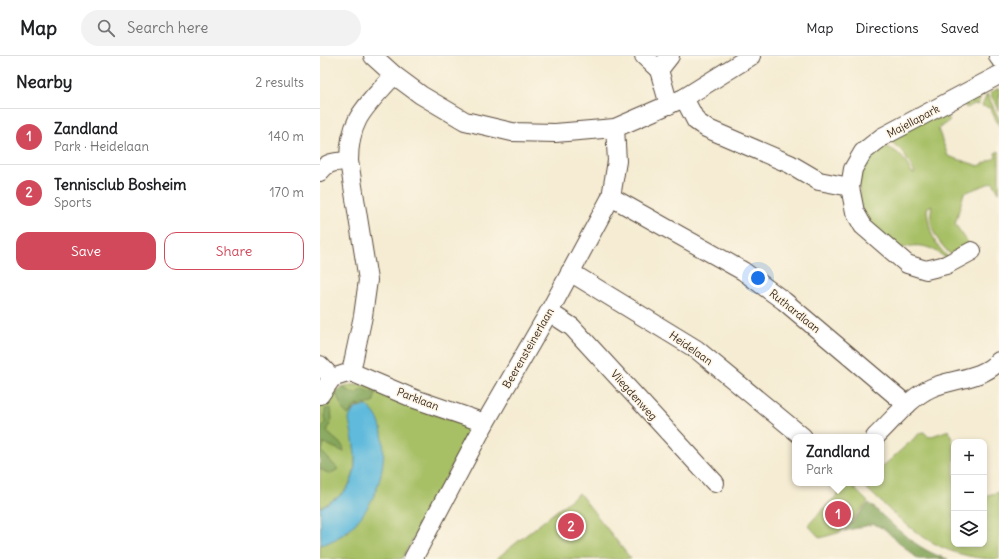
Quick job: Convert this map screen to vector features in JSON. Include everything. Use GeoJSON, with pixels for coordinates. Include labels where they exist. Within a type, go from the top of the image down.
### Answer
{"type":"FeatureCollection","features":[{"type":"Feature","properties":{"kind":"street"},"geometry":{"type":"LineString","coordinates":[[373,56],[394,75],[421,95],[465,120],[512,132],[554,133],[615,128],[676,102],[751,56]]}},
{"type":"Feature","properties":{"kind":"street"},"geometry":{"type":"LineString","coordinates":[[644,56],[659,70],[676,102],[696,121],[706,128],[790,164],[820,181],[850,187]]}},
{"type":"Feature","properties":{"kind":"street"},"geometry":{"type":"LineString","coordinates":[[659,70],[670,56]]}},
{"type":"Feature","properties":{"kind":"street"},"geometry":{"type":"LineString","coordinates":[[320,395],[326,372],[351,372],[363,316],[368,280],[349,161],[349,142],[356,121],[394,75]]}},
{"type":"Feature","properties":{"kind":"street","name":"Majellapark"},"geometry":{"type":"LineString","coordinates":[[972,251],[946,265],[926,270],[907,264],[863,226],[855,212],[850,187],[853,169],[863,152],[882,137],[999,75]]}},
{"type":"Feature","properties":{"kind":"street","name":"Beerensteinerlaan"},"geometry":{"type":"LineString","coordinates":[[413,559],[485,423],[549,312],[611,197],[617,161],[615,128]]}},
{"type":"Feature","properties":{"kind":"street"},"geometry":{"type":"LineString","coordinates":[[320,172],[324,166],[330,163],[349,161]]}},
{"type":"Feature","properties":{"kind":"street","name":"Ruthardlaan"},"geometry":{"type":"LineString","coordinates":[[611,197],[743,271],[801,316],[907,405]]}},
{"type":"Feature","properties":{"kind":"street","name":"Heidelaan"},"geometry":{"type":"LineString","coordinates":[[570,272],[696,349],[799,434]]}},
{"type":"Feature","properties":{"kind":"street","name":"Vliegdenweg"},"geometry":{"type":"LineString","coordinates":[[549,312],[572,327],[715,483]]}},
{"type":"Feature","properties":{"kind":"street"},"geometry":{"type":"LineString","coordinates":[[878,434],[907,405],[930,388],[985,372],[999,361]]}},
{"type":"Feature","properties":{"kind":"street","name":"Parklaan"},"geometry":{"type":"LineString","coordinates":[[351,372],[415,399],[485,423]]}},
{"type":"Feature","properties":{"kind":"green space"},"geometry":{"type":"Polygon","coordinates":[[[999,88],[999,111],[990,93],[999,88]]]}},
{"type":"Feature","properties":{"kind":"green space"},"geometry":{"type":"Polygon","coordinates":[[[984,89],[978,105],[974,104],[966,108],[962,99],[984,89]]]}},
{"type":"Feature","properties":{"kind":"green space"},"geometry":{"type":"Polygon","coordinates":[[[987,94],[999,119],[999,126],[990,108],[982,106],[987,94]]]}},
{"type":"Feature","properties":{"kind":"green space"},"geometry":{"type":"Polygon","coordinates":[[[942,110],[950,120],[938,129],[948,156],[979,166],[996,157],[995,153],[999,151],[999,193],[993,182],[964,193],[955,224],[972,248],[953,257],[938,240],[932,227],[932,205],[927,208],[929,224],[933,236],[940,248],[950,259],[948,260],[936,251],[924,246],[911,246],[896,250],[862,215],[857,173],[880,145],[892,149],[900,155],[912,173],[915,173],[902,151],[888,139],[942,110]]]}},
{"type":"Feature","properties":{"kind":"green space"},"geometry":{"type":"Polygon","coordinates":[[[350,385],[367,385],[415,409],[460,422],[466,428],[467,433],[447,476],[402,559],[320,559],[320,545],[349,531],[367,406],[357,407],[351,412],[355,443],[355,465],[349,485],[341,495],[320,508],[320,406],[333,392],[350,385]]]}},
{"type":"Feature","properties":{"kind":"green space"},"geometry":{"type":"Polygon","coordinates":[[[342,387],[355,394],[362,389],[376,393],[373,403],[355,406],[348,415],[343,410],[336,393],[342,387]]]}},
{"type":"Feature","properties":{"kind":"green space"},"geometry":{"type":"Polygon","coordinates":[[[331,408],[332,419],[327,432],[343,446],[344,452],[324,443],[322,452],[338,469],[330,474],[320,469],[320,428],[325,423],[325,409],[331,408]]]}},
{"type":"Feature","properties":{"kind":"green space"},"geometry":{"type":"Polygon","coordinates":[[[949,430],[952,439],[951,547],[987,547],[987,495],[999,492],[999,559],[957,553],[939,546],[908,526],[864,486],[884,486],[884,465],[920,433],[924,432],[929,437],[949,430]]]}},
{"type":"Feature","properties":{"kind":"green space"},"geometry":{"type":"Polygon","coordinates":[[[846,486],[852,486],[868,502],[841,532],[820,538],[808,525],[846,486]]]}},
{"type":"Feature","properties":{"kind":"green space"},"geometry":{"type":"Polygon","coordinates":[[[579,493],[631,559],[496,559],[579,493]]]}},
{"type":"Feature","properties":{"kind":"green space"},"geometry":{"type":"Polygon","coordinates":[[[869,503],[915,543],[926,550],[948,559],[918,559],[884,529],[874,524],[844,531],[869,503]]]}},
{"type":"Feature","properties":{"kind":"water"},"geometry":{"type":"Polygon","coordinates":[[[367,406],[371,409],[379,421],[383,440],[383,456],[377,489],[370,504],[360,518],[349,529],[336,539],[321,545],[320,508],[343,493],[349,485],[355,467],[354,448],[349,419],[355,409],[367,406]]]}},
{"type":"Feature","properties":{"kind":"place","name":"Zandland"},"geometry":{"type":"Point","coordinates":[838,514]}},
{"type":"Feature","properties":{"kind":"place","name":"Tennisclub Bosheim"},"geometry":{"type":"Point","coordinates":[571,526]}}]}
